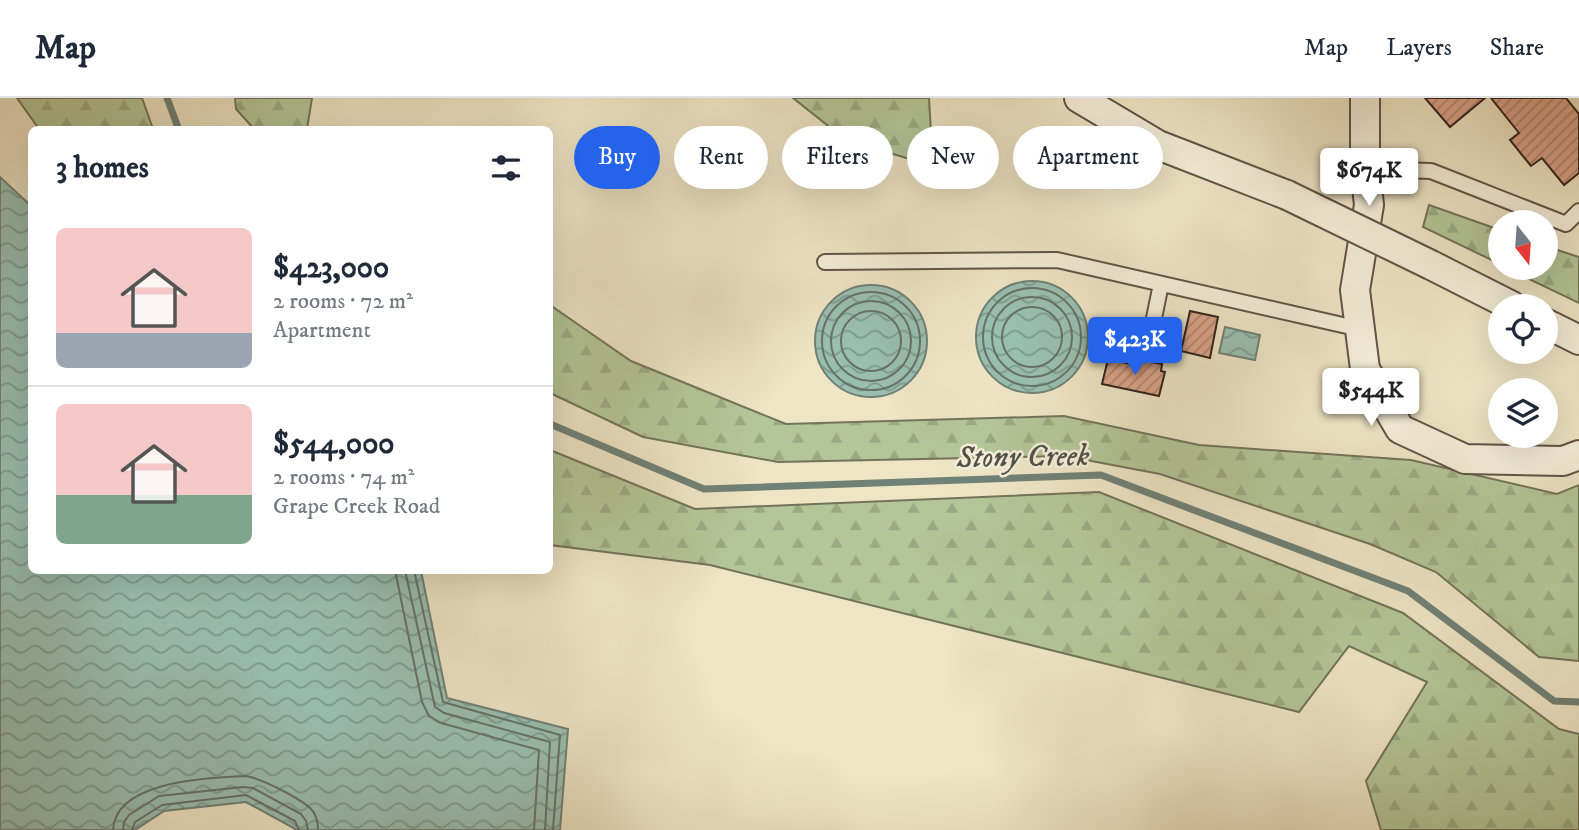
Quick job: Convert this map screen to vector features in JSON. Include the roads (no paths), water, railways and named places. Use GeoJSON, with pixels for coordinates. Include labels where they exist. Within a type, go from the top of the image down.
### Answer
{"type":"FeatureCollection","features":[{"type":"Feature","properties":{"kind":"street"},"geometry":{"type":"LineString","coordinates":[[1079,98],[1158,145],[1287,195],[1488,294]]}},
{"type":"Feature","properties":{"kind":"street"},"geometry":{"type":"LineString","coordinates":[[1365,98],[1365,169],[1369,205],[1355,290],[1365,369],[1400,429],[1465,459],[1563,461],[1579,455]]}},
{"type":"Feature","properties":{"kind":"street"},"geometry":{"type":"LineString","coordinates":[[1558,330],[1579,340]]}},
{"type":"Feature","properties":{"kind":"lane"},"geometry":{"type":"LineString","coordinates":[[1365,169],[1431,171],[1566,224],[1579,211]]}},
{"type":"Feature","properties":{"kind":"lane"},"geometry":{"type":"LineString","coordinates":[[825,262],[1057,260],[1360,329]]}},
{"type":"Feature","properties":{"kind":"lane"},"geometry":{"type":"LineString","coordinates":[[1152,328],[1161,284]]}},
{"type":"Feature","properties":{"kind":"water"},"geometry":{"type":"Polygon","coordinates":[[[0,177],[28,203],[28,574],[422,574],[447,698],[568,729],[560,830],[297,830],[246,802],[164,811],[135,830],[0,830],[0,177]]]}},
{"type":"Feature","properties":{"kind":"water"},"geometry":{"type":"Polygon","coordinates":[[[1032,281],[1053,285],[1072,297],[1084,316],[1088,337],[1084,358],[1072,377],[1053,389],[1032,393],[1011,389],[992,377],[980,358],[976,337],[980,316],[992,297],[1011,285],[1032,281]]]}},
{"type":"Feature","properties":{"kind":"water"},"geometry":{"type":"Polygon","coordinates":[[[871,285],[892,289],[911,301],[923,320],[927,341],[923,362],[911,381],[892,393],[871,397],[850,393],[831,381],[819,362],[815,341],[819,320],[831,301],[850,289],[871,285]]]}},
{"type":"Feature","properties":{"kind":"water"},"geometry":{"type":"Polygon","coordinates":[[[1225,327],[1260,335],[1255,360],[1219,353],[1225,327]]]}},
{"type":"Feature","properties":{"kind":"waterway","name":"Stony Creek"},"geometry":{"type":"LineString","coordinates":[[167,98],[178,126]]}},
{"type":"Feature","properties":{"kind":"waterway","name":"Stony Creek"},"geometry":{"type":"LineString","coordinates":[[553,425],[704,489],[1101,475],[1408,591],[1554,701],[1579,702]]}}]}
